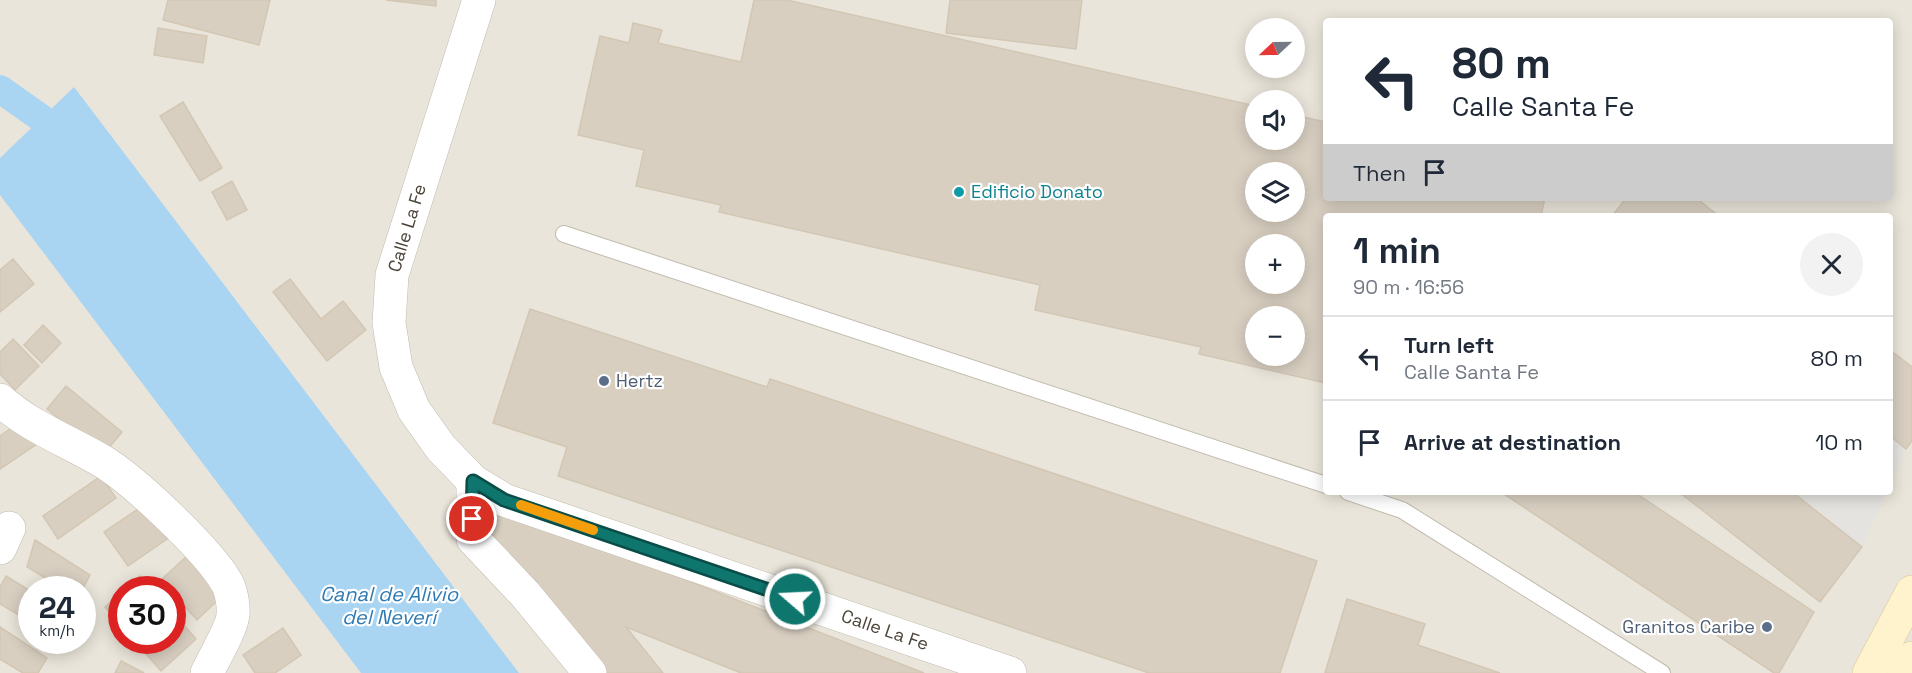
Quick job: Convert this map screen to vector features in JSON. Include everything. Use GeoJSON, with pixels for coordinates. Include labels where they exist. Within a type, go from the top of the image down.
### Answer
{"type":"FeatureCollection","features":[{"type":"Feature","properties":{"kind":"street","name":"Calle La Fe"},"geometry":{"type":"LineString","coordinates":[[479,0],[392,275],[389,323],[396,367],[414,410],[441,448],[473,481],[504,500],[1010,673]]}},
{"type":"Feature","properties":{"kind":"street"},"geometry":{"type":"LineString","coordinates":[[0,400],[12,411],[42,429],[104,462],[148,499],[210,558],[228,585],[234,615],[207,673]]}},
{"type":"Feature","properties":{"kind":"street"},"geometry":{"type":"LineString","coordinates":[[473,481],[473,539],[525,594],[590,673]]}},
{"type":"Feature","properties":{"kind":"street"},"geometry":{"type":"LineString","coordinates":[[1869,673],[1912,592]]}},
{"type":"Feature","properties":{"kind":"street"},"geometry":{"type":"LineString","coordinates":[[1904,673],[1912,658]]}},
{"type":"Feature","properties":{"kind":"lane"},"geometry":{"type":"LineString","coordinates":[[564,234],[1323,484]]}},
{"type":"Feature","properties":{"kind":"lane"},"geometry":{"type":"LineString","coordinates":[[1357,495],[1402,510],[1662,673]]}},
{"type":"Feature","properties":{"kind":"shaded area"},"geometry":{"type":"Polygon","coordinates":[[[0,0],[1912,0],[1912,673],[0,673],[0,0]]]}},
{"type":"Feature","properties":{"kind":"shaded area"},"geometry":{"type":"Polygon","coordinates":[[[1893,438],[1906,449],[1893,478],[1893,438]]]}},
{"type":"Feature","properties":{"kind":"shaded area"},"geometry":{"type":"Polygon","coordinates":[[[1796,495],[1886,495],[1862,547],[1796,495]]]}},
{"type":"Feature","properties":{"kind":"water","name":"Canal de Alivio del Neverí"},"geometry":{"type":"Polygon","coordinates":[[[74,87],[519,673],[361,673],[0,195],[0,158],[74,87]]]}},
{"type":"Feature","properties":{"kind":"building"},"geometry":{"type":"Polygon","coordinates":[[[168,0],[270,0],[259,45],[163,20],[168,0]]]}},
{"type":"Feature","properties":{"kind":"building"},"geometry":{"type":"Polygon","coordinates":[[[386,0],[436,0],[436,6],[386,0]]]}},
{"type":"Feature","properties":{"kind":"building","name":"Edificio Donato"},"geometry":{"type":"Polygon","coordinates":[[[754,0],[787,0],[1245,104],[1245,150],[1305,150],[1305,117],[1323,121],[1323,201],[1544,201],[1542,213],[1323,213],[1323,382],[1252,366],[1305,366],[1305,306],[1245,306],[1245,365],[1199,354],[1201,347],[1035,310],[1040,285],[719,212],[721,205],[636,186],[644,150],[578,135],[600,36],[629,43],[633,23],[662,30],[658,43],[741,62],[754,0]]]}},
{"type":"Feature","properties":{"kind":"building"},"geometry":{"type":"Polygon","coordinates":[[[950,0],[1082,0],[1076,49],[946,33],[950,0]]]}},
{"type":"Feature","properties":{"kind":"building"},"geometry":{"type":"Polygon","coordinates":[[[158,28],[207,36],[203,63],[154,55],[158,28]]]}},
{"type":"Feature","properties":{"kind":"building"},"geometry":{"type":"Polygon","coordinates":[[[183,102],[222,168],[200,181],[160,116],[183,102]]]}},
{"type":"Feature","properties":{"kind":"building"},"geometry":{"type":"Polygon","coordinates":[[[232,181],[247,210],[227,220],[212,192],[232,181]]]}},
{"type":"Feature","properties":{"kind":"building"},"geometry":{"type":"Polygon","coordinates":[[[1624,201],[1700,201],[1715,213],[1614,213],[1624,201]]]}},
{"type":"Feature","properties":{"kind":"building"},"geometry":{"type":"Polygon","coordinates":[[[13,259],[34,284],[0,312],[0,270],[13,259]]]}},
{"type":"Feature","properties":{"kind":"building"},"geometry":{"type":"Polygon","coordinates":[[[290,279],[321,319],[343,301],[366,330],[327,361],[273,292],[290,279]]]}},
{"type":"Feature","properties":{"kind":"building"},"geometry":{"type":"Polygon","coordinates":[[[530,309],[767,387],[770,379],[1317,561],[1280,673],[1149,673],[558,476],[567,447],[493,423],[530,309]]]}},
{"type":"Feature","properties":{"kind":"building"},"geometry":{"type":"Polygon","coordinates":[[[43,325],[61,343],[42,363],[24,345],[43,325]]]}},
{"type":"Feature","properties":{"kind":"building"},"geometry":{"type":"Polygon","coordinates":[[[13,339],[39,366],[15,390],[0,374],[0,352],[13,339]]]}},
{"type":"Feature","properties":{"kind":"building"},"geometry":{"type":"Polygon","coordinates":[[[1893,352],[1912,367],[1912,441],[1906,449],[1893,438],[1893,352]]]}},
{"type":"Feature","properties":{"kind":"building"},"geometry":{"type":"Polygon","coordinates":[[[66,386],[122,432],[103,455],[47,409],[66,386]]]}},
{"type":"Feature","properties":{"kind":"building"},"geometry":{"type":"Polygon","coordinates":[[[22,421],[37,444],[0,469],[0,436],[22,421]]]}},
{"type":"Feature","properties":{"kind":"building"},"geometry":{"type":"Polygon","coordinates":[[[101,476],[116,498],[58,539],[43,516],[101,476]]]}},
{"type":"Feature","properties":{"kind":"building"},"geometry":{"type":"Polygon","coordinates":[[[1506,495],[1638,495],[1814,612],[1779,673],[1774,673],[1506,495]]]}},
{"type":"Feature","properties":{"kind":"building"},"geometry":{"type":"Polygon","coordinates":[[[1683,495],[1796,495],[1862,547],[1820,602],[1683,495]]]}},
{"type":"Feature","properties":{"kind":"building"},"geometry":{"type":"Polygon","coordinates":[[[480,504],[504,509],[924,673],[741,673],[626,627],[663,673],[601,673],[478,522],[480,504]]]}},
{"type":"Feature","properties":{"kind":"building"},"geometry":{"type":"Polygon","coordinates":[[[144,505],[167,539],[128,566],[104,532],[144,505]]]}},
{"type":"Feature","properties":{"kind":"building"},"geometry":{"type":"Polygon","coordinates":[[[35,540],[90,575],[42,576],[27,567],[35,540]]]}},
{"type":"Feature","properties":{"kind":"building"},"geometry":{"type":"Polygon","coordinates":[[[188,555],[224,594],[197,620],[186,608],[186,576],[165,576],[188,555]]]}},
{"type":"Feature","properties":{"kind":"building"},"geometry":{"type":"Polygon","coordinates":[[[6,576],[18,583],[18,615],[0,604],[0,587],[6,576]]]}},
{"type":"Feature","properties":{"kind":"building"},"geometry":{"type":"Polygon","coordinates":[[[1347,599],[1425,624],[1418,645],[1500,673],[1325,673],[1347,599]]]}},
{"type":"Feature","properties":{"kind":"building"},"geometry":{"type":"Polygon","coordinates":[[[0,627],[18,639],[18,654],[41,654],[47,658],[38,673],[23,673],[0,659],[0,627]]]}},
{"type":"Feature","properties":{"kind":"building"},"geometry":{"type":"Polygon","coordinates":[[[186,628],[196,639],[186,648],[186,628]]]}},
{"type":"Feature","properties":{"kind":"building"},"geometry":{"type":"Polygon","coordinates":[[[283,628],[301,655],[275,673],[255,673],[243,655],[283,628]]]}},
{"type":"Feature","properties":{"kind":"building"},"geometry":{"type":"Polygon","coordinates":[[[146,654],[180,654],[161,671],[146,654]]]}},
{"type":"Feature","properties":{"kind":"building"},"geometry":{"type":"Polygon","coordinates":[[[121,661],[144,673],[115,673],[121,661]]]}},
{"type":"Feature","properties":{"kind":"waterway"},"geometry":{"type":"LineString","coordinates":[[0,89],[41,118],[65,147]]}},
{"type":"Feature","properties":{"kind":"slow traffic"},"geometry":{"type":"LineString","coordinates":[[521,505],[593,530]]}},
{"type":"Feature","properties":{"kind":"place","name":"Edificio Donato"},"geometry":{"type":"Point","coordinates":[959,192]}},
{"type":"Feature","properties":{"kind":"place","name":"Hertz"},"geometry":{"type":"Point","coordinates":[604,381]}},
{"type":"Feature","properties":{"kind":"place","name":"Granitos Caribe"},"geometry":{"type":"Point","coordinates":[1767,627]}},
{"type":"Feature","properties":{"kind":"route"},"geometry":{"type":"LineString","coordinates":[[472,519],[473,481],[504,500],[795,599]]}}]}
